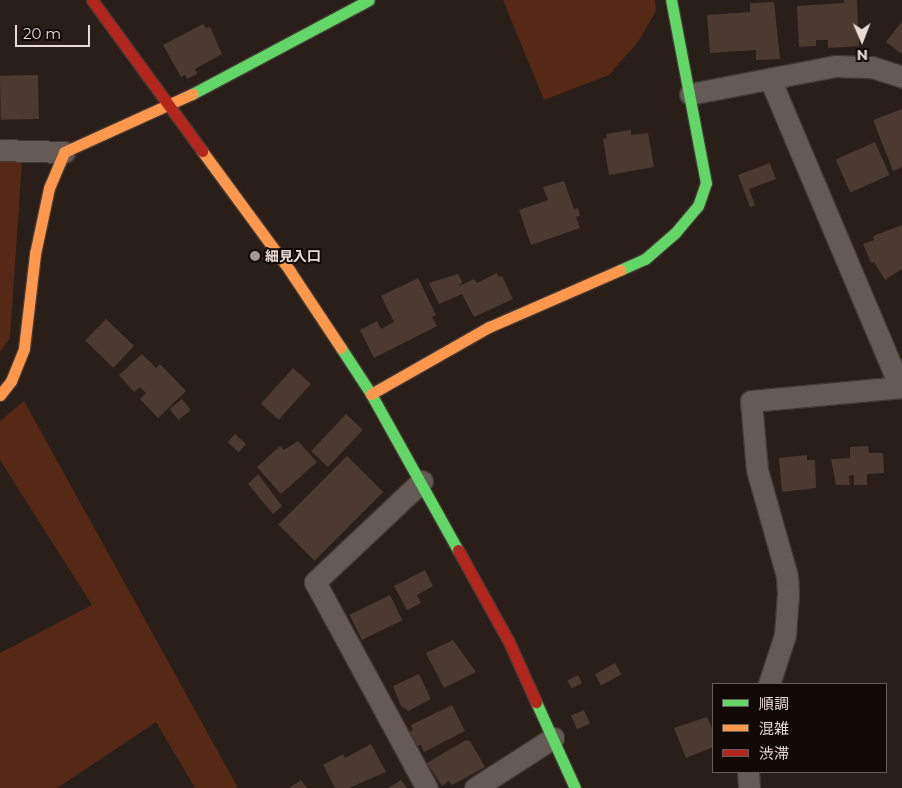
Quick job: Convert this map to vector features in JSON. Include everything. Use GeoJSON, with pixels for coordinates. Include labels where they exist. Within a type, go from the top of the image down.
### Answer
{"type":"FeatureCollection","features":[{"type":"Feature","properties":{"kind":"street"},"geometry":{"type":"LineString","coordinates":[[92,0],[167,107],[290,270],[371,394],[422,481],[509,642],[576,788]]}},
{"type":"Feature","properties":{"kind":"street"},"geometry":{"type":"LineString","coordinates":[[0,150],[64,152],[167,107],[369,0]]}},
{"type":"Feature","properties":{"kind":"street"},"geometry":{"type":"LineString","coordinates":[[371,394],[489,328],[645,259],[676,233],[698,206],[706,183],[671,0]]}},
{"type":"Feature","properties":{"kind":"street"},"geometry":{"type":"LineString","coordinates":[[690,94],[835,66],[872,67],[902,77]]}},
{"type":"Feature","properties":{"kind":"street"},"geometry":{"type":"LineString","coordinates":[[769,683],[785,635],[788,594],[787,576],[757,470],[751,401],[901,387],[770,79]]}},
{"type":"Feature","properties":{"kind":"street"},"geometry":{"type":"LineString","coordinates":[[0,395],[11,381],[24,348],[35,254],[49,188],[64,152]]}},
{"type":"Feature","properties":{"kind":"street"},"geometry":{"type":"LineString","coordinates":[[422,481],[315,582],[428,788]]}},
{"type":"Feature","properties":{"kind":"street"},"geometry":{"type":"LineString","coordinates":[[475,788],[553,738]]}},
{"type":"Feature","properties":{"kind":"street"},"geometry":{"type":"LineString","coordinates":[[748,773],[749,788]]}},
{"type":"Feature","properties":{"kind":"shaded area"},"geometry":{"type":"Polygon","coordinates":[[[503,0],[655,0],[656,11],[638,42],[609,75],[544,100],[503,0]]]}},
{"type":"Feature","properties":{"kind":"shaded area"},"geometry":{"type":"Polygon","coordinates":[[[0,158],[22,161],[10,338],[0,352],[0,158]]]}},
{"type":"Feature","properties":{"kind":"shaded area"},"geometry":{"type":"Polygon","coordinates":[[[24,401],[238,788],[195,788],[156,722],[57,788],[0,788],[0,653],[92,605],[0,460],[0,421],[24,401]]]}},
{"type":"Feature","properties":{"kind":"building"},"geometry":{"type":"Polygon","coordinates":[[[844,0],[857,0],[859,46],[828,48],[828,40],[816,40],[816,46],[799,47],[797,6],[844,3],[844,0]]]}},
{"type":"Feature","properties":{"kind":"building"},"geometry":{"type":"Polygon","coordinates":[[[774,2],[780,59],[756,60],[756,50],[710,53],[707,15],[750,12],[750,3],[774,2]]]}},
{"type":"Feature","properties":{"kind":"building"},"geometry":{"type":"Polygon","coordinates":[[[902,21],[902,54],[886,42],[902,21]]]}},
{"type":"Feature","properties":{"kind":"building"},"geometry":{"type":"Polygon","coordinates":[[[203,24],[206,28],[210,27],[222,54],[195,69],[197,74],[187,79],[185,75],[181,77],[163,45],[203,24]]]}},
{"type":"Feature","properties":{"kind":"building"},"geometry":{"type":"Polygon","coordinates":[[[38,75],[39,119],[1,120],[0,76],[38,75]]]}},
{"type":"Feature","properties":{"kind":"building"},"geometry":{"type":"Polygon","coordinates":[[[902,109],[902,167],[893,171],[873,120],[902,109]]]}},
{"type":"Feature","properties":{"kind":"building"},"geometry":{"type":"Polygon","coordinates":[[[631,130],[631,135],[648,133],[654,167],[609,175],[603,139],[607,138],[606,134],[631,130]]]}},
{"type":"Feature","properties":{"kind":"building"},"geometry":{"type":"Polygon","coordinates":[[[875,142],[890,175],[850,192],[836,159],[875,142]]]}},
{"type":"Feature","properties":{"kind":"building"},"geometry":{"type":"Polygon","coordinates":[[[770,163],[776,179],[749,189],[755,205],[750,207],[738,175],[770,163]]]}},
{"type":"Feature","properties":{"kind":"building"},"geometry":{"type":"Polygon","coordinates":[[[564,181],[574,209],[578,208],[580,216],[576,217],[580,228],[531,245],[519,210],[548,200],[543,187],[564,181]]]}},
{"type":"Feature","properties":{"kind":"building"},"geometry":{"type":"Polygon","coordinates":[[[902,225],[902,269],[885,280],[874,262],[871,263],[863,244],[874,240],[873,236],[902,225]]]}},
{"type":"Feature","properties":{"kind":"building"},"geometry":{"type":"Polygon","coordinates":[[[497,273],[499,277],[502,276],[513,299],[474,317],[462,294],[439,304],[429,283],[458,274],[462,282],[459,286],[474,279],[477,283],[497,273]]]}},
{"type":"Feature","properties":{"kind":"building"},"geometry":{"type":"Polygon","coordinates":[[[418,278],[436,315],[432,317],[437,326],[374,358],[360,330],[377,321],[381,329],[394,322],[381,296],[418,278]]]}},
{"type":"Feature","properties":{"kind":"building"},"geometry":{"type":"Polygon","coordinates":[[[106,319],[134,346],[113,368],[85,341],[106,319]]]}},
{"type":"Feature","properties":{"kind":"building"},"geometry":{"type":"Polygon","coordinates":[[[142,354],[156,368],[160,364],[186,391],[158,418],[140,399],[146,393],[140,387],[134,392],[119,375],[142,354]]]}},
{"type":"Feature","properties":{"kind":"building"},"geometry":{"type":"Polygon","coordinates":[[[293,368],[311,384],[279,420],[261,404],[293,368]]]}},
{"type":"Feature","properties":{"kind":"building"},"geometry":{"type":"Polygon","coordinates":[[[182,399],[191,410],[178,420],[170,409],[182,399]]]}},
{"type":"Feature","properties":{"kind":"building"},"geometry":{"type":"Polygon","coordinates":[[[346,414],[363,430],[328,467],[311,451],[346,414]]]}},
{"type":"Feature","properties":{"kind":"building"},"geometry":{"type":"Polygon","coordinates":[[[235,434],[246,444],[239,452],[228,442],[235,434]]]}},
{"type":"Feature","properties":{"kind":"building"},"geometry":{"type":"Polygon","coordinates":[[[298,441],[317,462],[281,494],[257,467],[280,446],[284,450],[298,441]]]}},
{"type":"Feature","properties":{"kind":"building"},"geometry":{"type":"Polygon","coordinates":[[[868,446],[869,453],[883,453],[884,473],[867,474],[867,485],[854,485],[854,475],[849,476],[850,485],[836,485],[831,459],[850,458],[850,447],[868,446]]]}},
{"type":"Feature","properties":{"kind":"building"},"geometry":{"type":"Polygon","coordinates":[[[807,455],[807,460],[815,460],[816,488],[782,492],[779,458],[807,455]]]}},
{"type":"Feature","properties":{"kind":"building"},"geometry":{"type":"Polygon","coordinates":[[[347,456],[383,492],[314,561],[278,525],[347,456]]]}},
{"type":"Feature","properties":{"kind":"building"},"geometry":{"type":"Polygon","coordinates":[[[258,474],[282,506],[273,514],[248,484],[258,474]]]}},
{"type":"Feature","properties":{"kind":"building"},"geometry":{"type":"Polygon","coordinates":[[[425,570],[433,586],[417,595],[421,603],[407,610],[394,586],[425,570]]]}},
{"type":"Feature","properties":{"kind":"building"},"geometry":{"type":"Polygon","coordinates":[[[390,595],[402,620],[362,640],[350,615],[390,595]]]}},
{"type":"Feature","properties":{"kind":"building"},"geometry":{"type":"Polygon","coordinates":[[[453,640],[476,672],[444,688],[426,653],[453,640]]]}},
{"type":"Feature","properties":{"kind":"building"},"geometry":{"type":"Polygon","coordinates":[[[615,663],[621,674],[601,686],[595,674],[615,663]]]}},
{"type":"Feature","properties":{"kind":"building"},"geometry":{"type":"Polygon","coordinates":[[[419,674],[431,699],[408,711],[401,706],[393,686],[419,674]]]}},
{"type":"Feature","properties":{"kind":"building"},"geometry":{"type":"Polygon","coordinates":[[[578,675],[582,683],[571,688],[567,680],[578,675]]]}},
{"type":"Feature","properties":{"kind":"building"},"geometry":{"type":"Polygon","coordinates":[[[452,705],[465,731],[424,752],[421,745],[417,746],[410,732],[413,730],[411,725],[452,705]]]}},
{"type":"Feature","properties":{"kind":"building"},"geometry":{"type":"Polygon","coordinates":[[[584,710],[590,724],[577,729],[571,715],[584,710]]]}},
{"type":"Feature","properties":{"kind":"building"},"geometry":{"type":"Polygon","coordinates":[[[707,717],[712,728],[712,747],[686,758],[674,728],[707,717]]]}},
{"type":"Feature","properties":{"kind":"building"},"geometry":{"type":"Polygon","coordinates":[[[466,740],[470,741],[485,767],[452,785],[449,781],[442,786],[427,763],[466,740]]]}},
{"type":"Feature","properties":{"kind":"building"},"geometry":{"type":"Polygon","coordinates":[[[371,744],[386,772],[349,788],[335,788],[323,765],[343,754],[345,758],[371,744]]]}},
{"type":"Feature","properties":{"kind":"building"},"geometry":{"type":"Polygon","coordinates":[[[301,780],[307,788],[289,788],[301,780]]]}},
{"type":"Feature","properties":{"kind":"building"},"geometry":{"type":"Polygon","coordinates":[[[401,780],[407,788],[388,788],[401,780]]]}},
{"type":"Feature","properties":{"kind":"traffic: fast"},"geometry":{"type":"LineString","coordinates":[[192,94],[369,0]]}},
{"type":"Feature","properties":{"kind":"traffic: fast"},"geometry":{"type":"LineString","coordinates":[[620,270],[645,259],[675,233],[698,206],[706,183],[671,0]]}},
{"type":"Feature","properties":{"kind":"traffic: fast"},"geometry":{"type":"LineString","coordinates":[[341,348],[371,394],[458,550]]}},
{"type":"Feature","properties":{"kind":"traffic: fast"},"geometry":{"type":"LineString","coordinates":[[536,702],[575,788]]}},
{"type":"Feature","properties":{"kind":"traffic: slow"},"geometry":{"type":"LineString","coordinates":[[0,395],[11,381],[24,348],[35,254],[49,188],[64,152],[192,94]]}},
{"type":"Feature","properties":{"kind":"traffic: slow"},"geometry":{"type":"LineString","coordinates":[[202,151],[290,271],[341,348]]}},
{"type":"Feature","properties":{"kind":"traffic: slow"},"geometry":{"type":"LineString","coordinates":[[371,394],[489,327],[620,270]]}},
{"type":"Feature","properties":{"kind":"traffic: jam"},"geometry":{"type":"LineString","coordinates":[[92,0],[202,151]]}},
{"type":"Feature","properties":{"kind":"traffic: jam"},"geometry":{"type":"LineString","coordinates":[[458,550],[509,642],[536,702]]}},
{"type":"Feature","properties":{"kind":"place","name":"細見入口"},"geometry":{"type":"Point","coordinates":[255,256]}}]}
